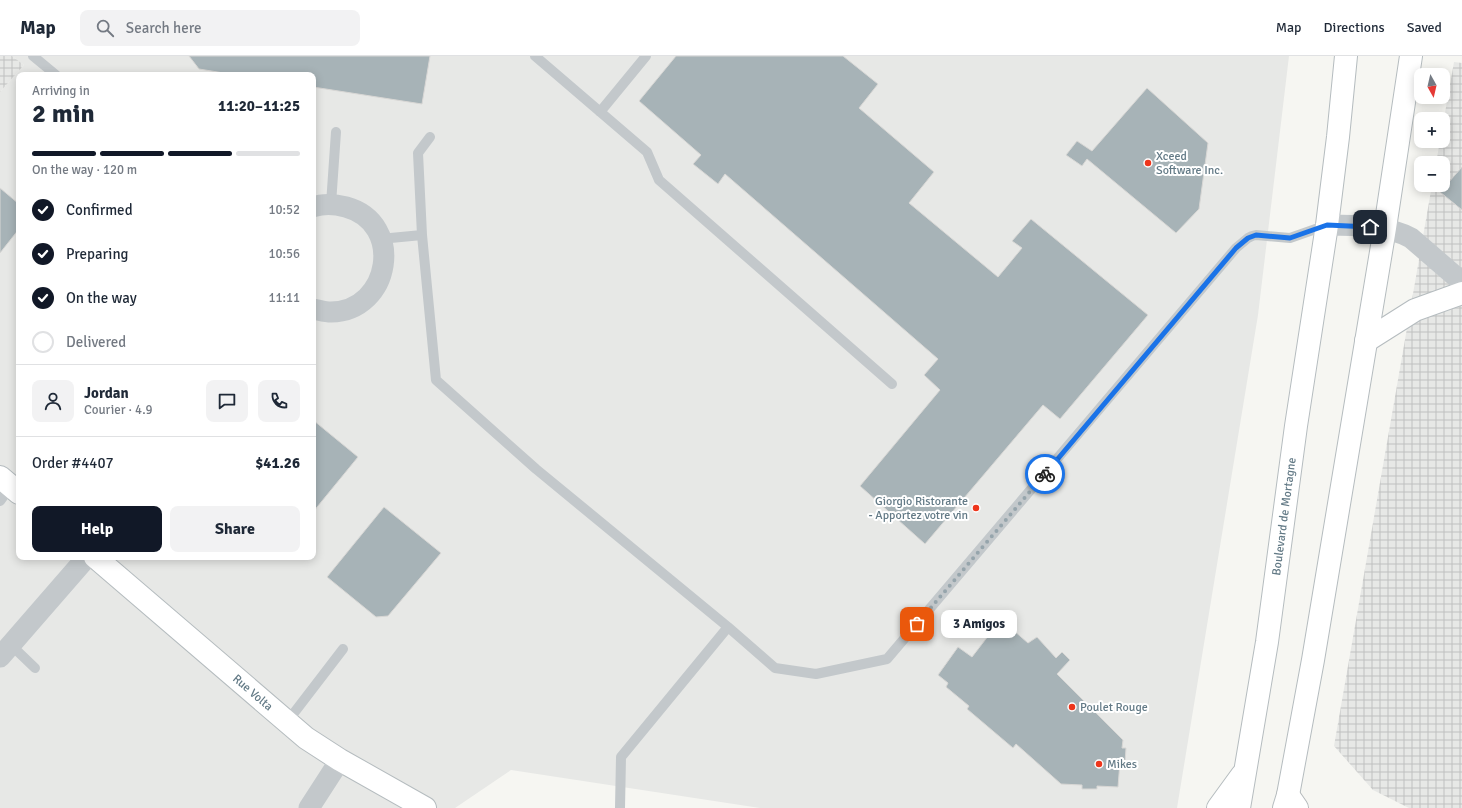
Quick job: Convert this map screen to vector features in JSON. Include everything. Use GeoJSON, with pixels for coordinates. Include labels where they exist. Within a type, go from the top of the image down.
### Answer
{"type":"FeatureCollection","features":[{"type":"Feature","properties":{"kind":"main road","name":"Boulevard de Mortagne"},"geometry":{"type":"LineString","coordinates":[[1239,808],[1267,642],[1296,426],[1327,225],[1346,56]]}},
{"type":"Feature","properties":{"kind":"main road"},"geometry":{"type":"LineString","coordinates":[[1290,804],[1412,56]]}},
{"type":"Feature","properties":{"kind":"main road"},"geometry":{"type":"LineString","coordinates":[[1366,341],[1415,310],[1462,293]]}},
{"type":"Feature","properties":{"kind":"main road","name":"Rue Volta"},"geometry":{"type":"LineString","coordinates":[[98,560],[306,738],[340,760],[425,808]]}},
{"type":"Feature","properties":{"kind":"main road"},"geometry":{"type":"LineString","coordinates":[[1218,808],[1245,771]]}},
{"type":"Feature","properties":{"kind":"street"},"geometry":{"type":"LineString","coordinates":[[316,310],[331,312],[349,308],[365,299],[377,286],[383,268],[384,251],[378,233],[368,219],[359,212],[337,204],[322,206]]}},
{"type":"Feature","properties":{"kind":"street"},"geometry":{"type":"LineString","coordinates":[[1327,225],[1385,228],[1402,234],[1411,238],[1462,282]]}},
{"type":"Feature","properties":{"kind":"street"},"geometry":{"type":"LineString","coordinates":[[5,651],[84,560]]}},
{"type":"Feature","properties":{"kind":"street"},"geometry":{"type":"LineString","coordinates":[[309,808],[340,760]]}},
{"type":"Feature","properties":{"kind":"lane"},"geometry":{"type":"LineString","coordinates":[[33,56],[52,72]]}},
{"type":"Feature","properties":{"kind":"lane"},"geometry":{"type":"LineString","coordinates":[[535,56],[646,152],[659,180],[892,384]]}},
{"type":"Feature","properties":{"kind":"lane"},"geometry":{"type":"LineString","coordinates":[[600,112],[646,56]]}},
{"type":"Feature","properties":{"kind":"lane"},"geometry":{"type":"LineString","coordinates":[[322,206],[336,132]]}},
{"type":"Feature","properties":{"kind":"lane"},"geometry":{"type":"LineString","coordinates":[[430,137],[418,153],[422,235],[436,380],[536,469],[728,627],[775,668],[816,674],[887,659],[1236,248],[1252,236],[1256,235],[1290,238],[1327,225]]}},
{"type":"Feature","properties":{"kind":"lane"},"geometry":{"type":"LineString","coordinates":[[380,239],[422,235]]}},
{"type":"Feature","properties":{"kind":"lane"},"geometry":{"type":"LineString","coordinates":[[620,808],[621,757],[728,627]]}},
{"type":"Feature","properties":{"kind":"lane"},"geometry":{"type":"LineString","coordinates":[[287,722],[343,649]]}},
{"type":"Feature","properties":{"kind":"lane"},"geometry":{"type":"LineString","coordinates":[[5,651],[35,668]]}},
{"type":"Feature","properties":{"kind":"shaded area"},"geometry":{"type":"Polygon","coordinates":[[[0,56],[12,56],[24,65],[16,72],[16,74],[0,92],[0,56]]]}},
{"type":"Feature","properties":{"kind":"shaded area"},"geometry":{"type":"Polygon","coordinates":[[[12,56],[1289,56],[1258,315],[1177,808],[760,808],[511,770],[455,808],[0,808],[0,92],[16,74],[16,560],[316,560],[316,72],[18,72],[24,65],[12,56]]]}},
{"type":"Feature","properties":{"kind":"shaded area"},"geometry":{"type":"Polygon","coordinates":[[[1454,62],[1462,63],[1462,808],[1409,808],[1373,790],[1334,746],[1431,192],[1450,192],[1450,156],[1437,156],[1439,148],[1450,148],[1450,112],[1445,112],[1447,104],[1450,104],[1450,85],[1454,62]]]}},
{"type":"Feature","properties":{"kind":"building"},"geometry":{"type":"Polygon","coordinates":[[[189,56],[430,56],[422,104],[316,87],[316,72],[218,72],[199,69],[189,56]]]}},
{"type":"Feature","properties":{"kind":"building"},"geometry":{"type":"Polygon","coordinates":[[[676,56],[843,56],[878,84],[859,108],[934,172],[909,203],[998,277],[1022,248],[1012,241],[1031,219],[1148,315],[1060,419],[1043,405],[925,544],[860,486],[940,390],[924,375],[938,359],[725,174],[718,184],[693,164],[701,155],[639,101],[676,56]]]}},
{"type":"Feature","properties":{"kind":"building","name":"Xceed Software Inc."},"geometry":{"type":"Polygon","coordinates":[[[1147,88],[1208,143],[1199,209],[1176,233],[1087,159],[1082,166],[1066,155],[1077,141],[1092,151],[1147,88]]]}},
{"type":"Feature","properties":{"kind":"building"},"geometry":{"type":"Polygon","coordinates":[[[1462,167],[1462,210],[1440,192],[1450,192],[1450,181],[1462,167]]]}},
{"type":"Feature","properties":{"kind":"building"},"geometry":{"type":"Polygon","coordinates":[[[0,188],[16,201],[16,233],[0,253],[0,188]]]}},
{"type":"Feature","properties":{"kind":"building"},"geometry":{"type":"Polygon","coordinates":[[[316,422],[358,457],[316,508],[316,422]]]}},
{"type":"Feature","properties":{"kind":"building"},"geometry":{"type":"Polygon","coordinates":[[[384,507],[441,553],[388,616],[376,617],[327,577],[384,507]]]}},
{"type":"Feature","properties":{"kind":"building"},"geometry":{"type":"Polygon","coordinates":[[[995,627],[1013,630],[1028,643],[1037,637],[1056,658],[1062,652],[1070,660],[1057,674],[1123,740],[1122,748],[1126,748],[1125,763],[1120,762],[1118,787],[1097,786],[1097,789],[1082,789],[1082,785],[1061,784],[1016,744],[1013,748],[967,709],[969,706],[946,687],[948,683],[938,675],[958,647],[972,657],[995,627]]]}},
{"type":"Feature","properties":{"kind":"way so far"},"geometry":{"type":"LineString","coordinates":[[917,624],[1045,474]]}},
{"type":"Feature","properties":{"kind":"place","name":"Xceed Software Inc."},"geometry":{"type":"Point","coordinates":[1148,163]}},
{"type":"Feature","properties":{"kind":"place","name":"Giorgio Ristorante - Apportez votre vin"},"geometry":{"type":"Point","coordinates":[976,508]}},
{"type":"Feature","properties":{"kind":"place","name":"3 Amigos"},"geometry":{"type":"Point","coordinates":[917,624]}},
{"type":"Feature","properties":{"kind":"place","name":"Poulet Rouge"},"geometry":{"type":"Point","coordinates":[1072,707]}},
{"type":"Feature","properties":{"kind":"place","name":"Mikes"},"geometry":{"type":"Point","coordinates":[1099,764]}},
{"type":"Feature","properties":{"kind":"route"},"geometry":{"type":"LineString","coordinates":[[1045,474],[1236,248],[1248,238],[1256,235],[1290,238],[1327,225],[1370,227]]}}]}
